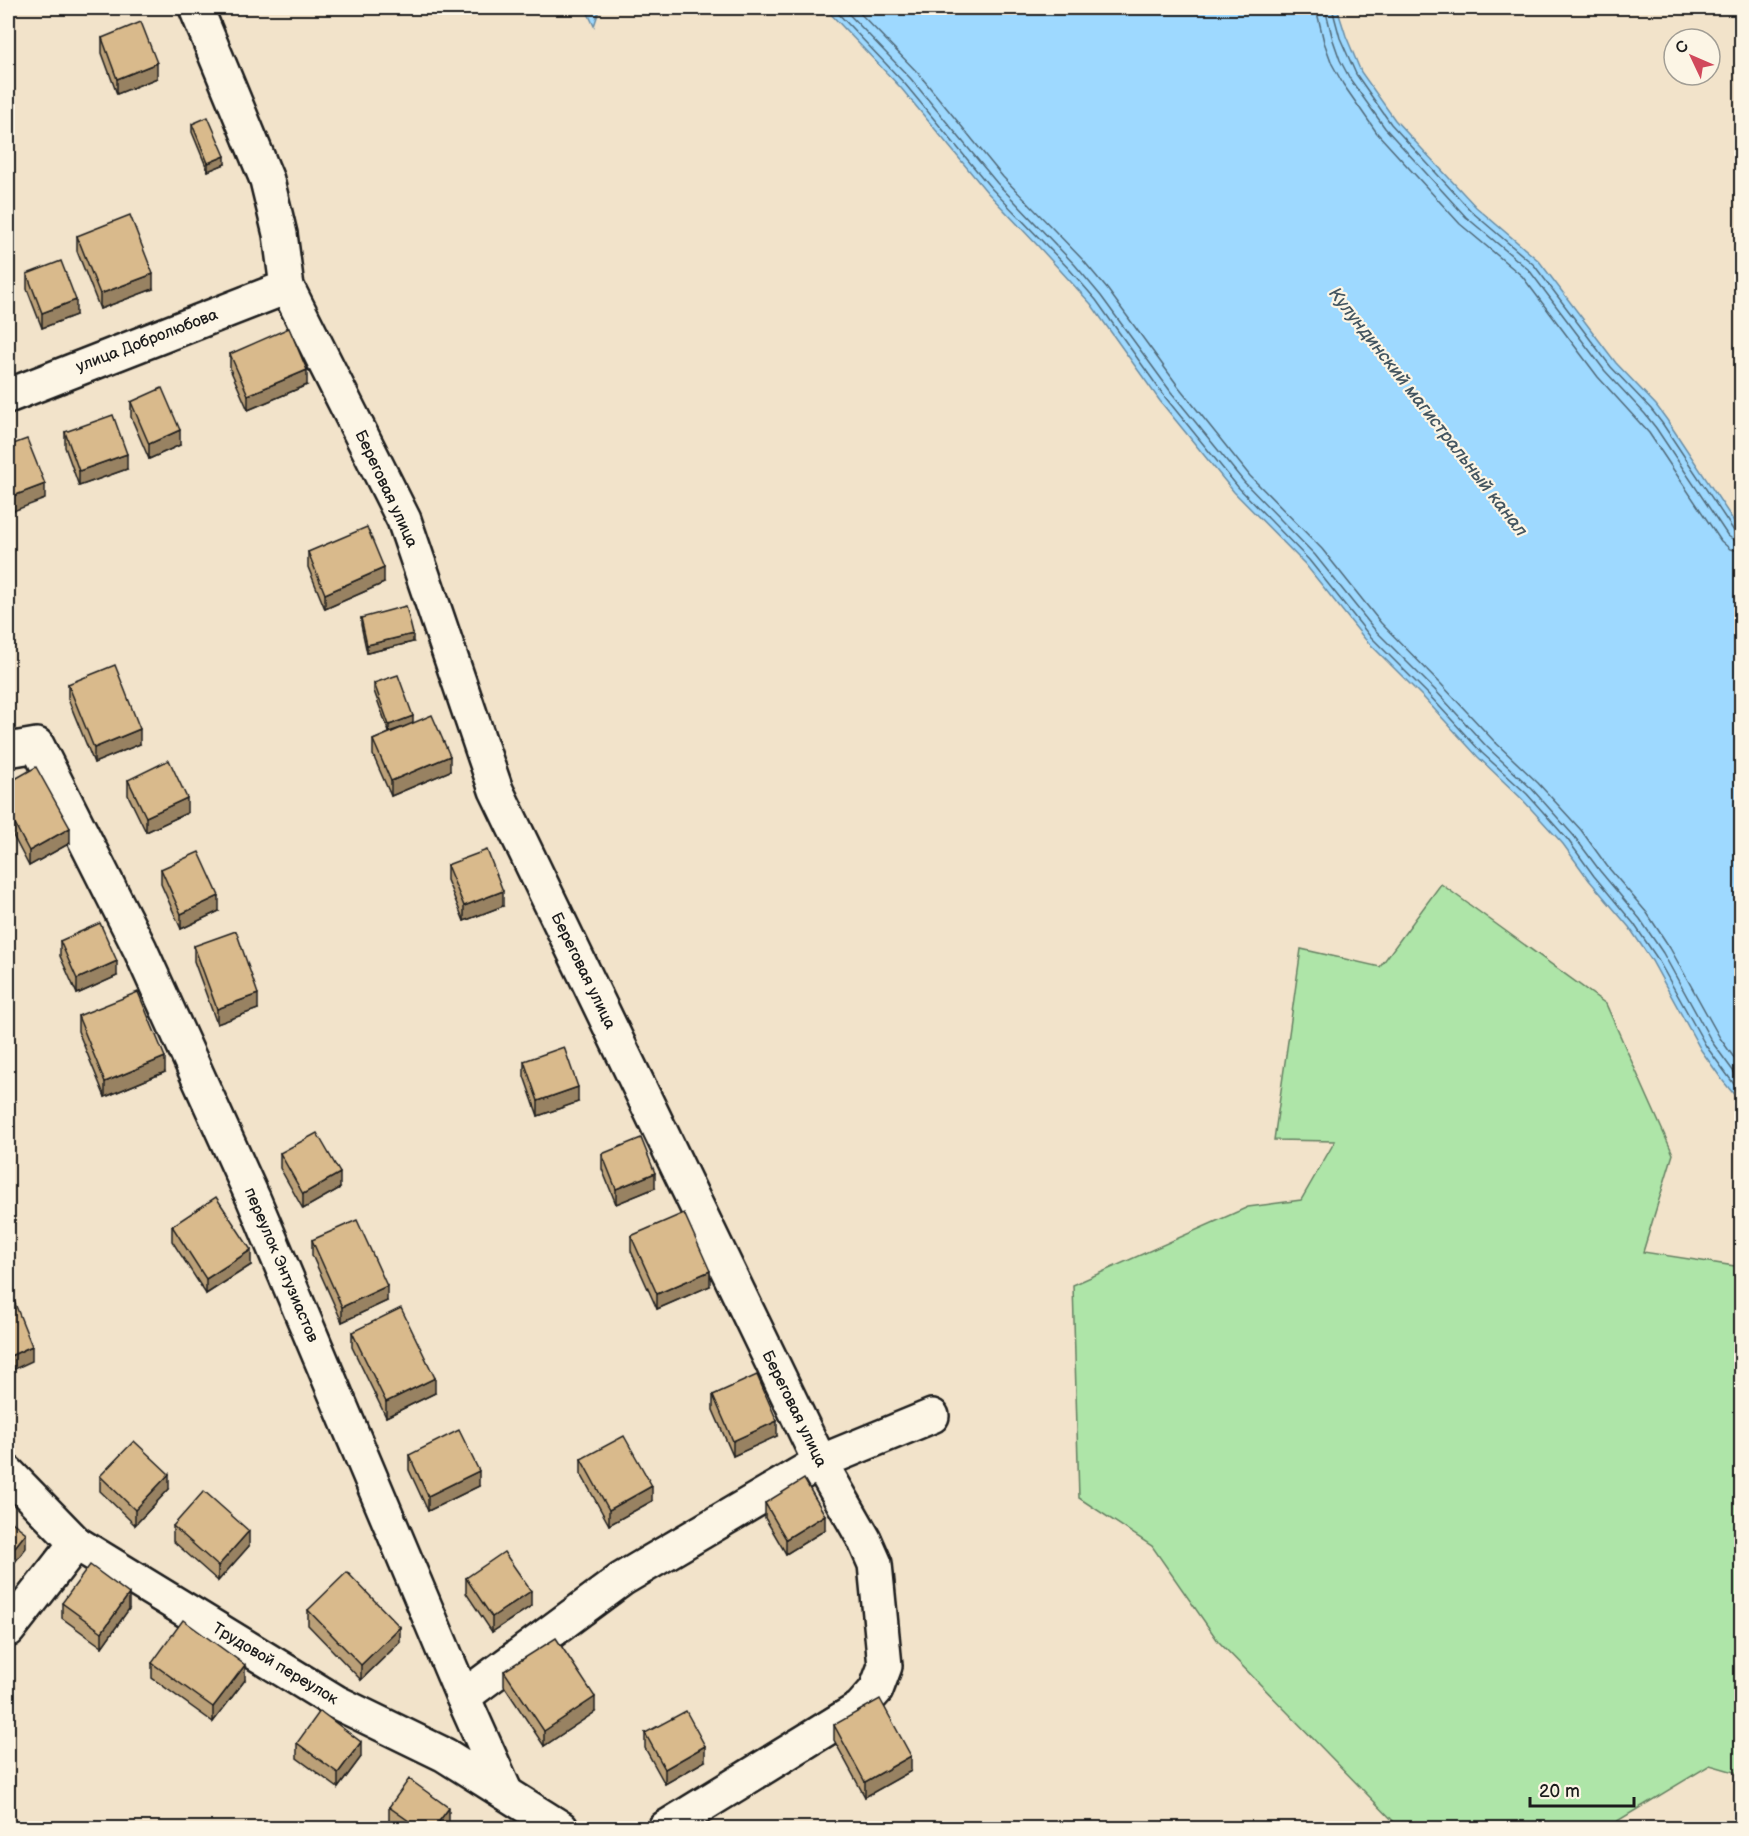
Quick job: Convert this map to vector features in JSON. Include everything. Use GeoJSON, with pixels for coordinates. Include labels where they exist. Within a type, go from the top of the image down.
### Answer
{"type":"FeatureCollection","features":[{"type":"Feature","properties":{"kind":"street","name":"Береговая улица"},"geometry":{"type":"LineString","coordinates":[[196,8],[267,180],[280,234],[287,287],[404,520],[496,790],[820,1462],[864,1539],[875,1564],[885,1666],[876,1690],[860,1708],[665,1828]]}},
{"type":"Feature","properties":{"kind":"street","name":"улица Добролюбова"},"geometry":{"type":"LineString","coordinates":[[8,396],[287,287]]}},
{"type":"Feature","properties":{"kind":"street","name":"переулок Энтузиастов"},"geometry":{"type":"LineString","coordinates":[[22,747],[140,949],[253,1198],[463,1697],[506,1793]]}},
{"type":"Feature","properties":{"kind":"street"},"geometry":{"type":"LineString","coordinates":[[463,1697],[622,1579],[820,1462],[932,1416]]}},
{"type":"Feature","properties":{"kind":"street","name":"Трудовой переулок"},"geometry":{"type":"LineString","coordinates":[[8,1473],[76,1543],[336,1702],[444,1755],[561,1828]]}},
{"type":"Feature","properties":{"kind":"street"},"geometry":{"type":"LineString","coordinates":[[8,1630],[76,1543]]}},
{"type":"Feature","properties":{"kind":"green space"},"geometry":{"type":"Polygon","coordinates":[[[1441,884],[1606,1004],[1673,1154],[1643,1252],[1741,1267],[1741,1774],[1710,1765],[1606,1828],[1400,1828],[1218,1641],[1152,1546],[1079,1498],[1073,1285],[1248,1207],[1301,1200],[1335,1141],[1274,1140],[1301,949],[1380,967],[1441,884]]]}},
{"type":"Feature","properties":{"kind":"water"},"geometry":{"type":"Polygon","coordinates":[[[600,8],[594,26],[586,9],[600,8]]]}},
{"type":"Feature","properties":{"kind":"water","name":"Кулундинский магистральный канал"},"geometry":{"type":"Polygon","coordinates":[[[825,8],[1337,8],[1361,72],[1395,120],[1476,207],[1539,261],[1616,363],[1656,405],[1741,532],[1741,1103],[1701,1050],[1652,961],[1629,927],[1589,880],[1563,844],[1365,639],[1305,564],[1234,492],[1160,401],[1091,304],[987,192],[901,88],[825,8]]]}},
{"type":"Feature","properties":{"kind":"building"},"geometry":{"type":"Polygon","coordinates":[[[141,22],[157,63],[117,79],[102,38],[141,22]]]}},
{"type":"Feature","properties":{"kind":"building"},"geometry":{"type":"Polygon","coordinates":[[[208,117],[225,156],[208,163],[192,124],[208,117]]]}},
{"type":"Feature","properties":{"kind":"building"},"geometry":{"type":"Polygon","coordinates":[[[130,215],[153,274],[100,294],[77,236],[130,215]]]}},
{"type":"Feature","properties":{"kind":"building"},"geometry":{"type":"Polygon","coordinates":[[[61,261],[76,300],[42,313],[27,274],[61,261]]]}},
{"type":"Feature","properties":{"kind":"building"},"geometry":{"type":"Polygon","coordinates":[[[289,328],[307,370],[248,395],[230,354],[289,328]]]}},
{"type":"Feature","properties":{"kind":"building"},"geometry":{"type":"Polygon","coordinates":[[[162,388],[180,430],[149,444],[131,402],[162,388]]]}},
{"type":"Feature","properties":{"kind":"building"},"geometry":{"type":"Polygon","coordinates":[[[113,415],[127,454],[79,471],[65,432],[113,415]]]}},
{"type":"Feature","properties":{"kind":"building"},"geometry":{"type":"Polygon","coordinates":[[[27,439],[45,484],[8,498],[8,446],[27,439]]]}},
{"type":"Feature","properties":{"kind":"building"},"geometry":{"type":"Polygon","coordinates":[[[367,527],[384,568],[325,594],[308,552],[367,527]]]}},
{"type":"Feature","properties":{"kind":"building"},"geometry":{"type":"Polygon","coordinates":[[[406,606],[413,634],[367,645],[361,618],[406,606]]]}},
{"type":"Feature","properties":{"kind":"building"},"geometry":{"type":"Polygon","coordinates":[[[115,665],[140,729],[94,748],[68,684],[115,665]]]}},
{"type":"Feature","properties":{"kind":"building"},"geometry":{"type":"Polygon","coordinates":[[[398,675],[413,716],[389,725],[374,683],[398,675]]]}},
{"type":"Feature","properties":{"kind":"building"},"geometry":{"type":"Polygon","coordinates":[[[432,715],[450,756],[391,781],[373,740],[432,715]]]}},
{"type":"Feature","properties":{"kind":"building"},"geometry":{"type":"Polygon","coordinates":[[[169,760],[187,798],[146,817],[128,780],[169,760]]]}},
{"type":"Feature","properties":{"kind":"building"},"geometry":{"type":"Polygon","coordinates":[[[36,767],[70,828],[29,851],[8,811],[8,783],[36,767]]]}},
{"type":"Feature","properties":{"kind":"building"},"geometry":{"type":"Polygon","coordinates":[[[487,850],[503,891],[464,906],[447,865],[487,850]]]}},
{"type":"Feature","properties":{"kind":"building"},"geometry":{"type":"Polygon","coordinates":[[[199,852],[219,896],[181,914],[161,869],[199,852]]]}},
{"type":"Feature","properties":{"kind":"building"},"geometry":{"type":"Polygon","coordinates":[[[100,923],[117,961],[77,979],[60,941],[100,923]]]}},
{"type":"Feature","properties":{"kind":"building"},"geometry":{"type":"Polygon","coordinates":[[[236,931],[258,994],[217,1009],[194,946],[236,931]]]}},
{"type":"Feature","properties":{"kind":"building"},"geometry":{"type":"Polygon","coordinates":[[[138,992],[165,1057],[105,1082],[78,1016],[138,992]]]}},
{"type":"Feature","properties":{"kind":"building"},"geometry":{"type":"Polygon","coordinates":[[[564,1047],[578,1087],[538,1101],[524,1061],[564,1047]]]}},
{"type":"Feature","properties":{"kind":"building"},"geometry":{"type":"Polygon","coordinates":[[[317,1133],[340,1173],[303,1194],[280,1153],[317,1133]]]}},
{"type":"Feature","properties":{"kind":"building"},"geometry":{"type":"Polygon","coordinates":[[[641,1138],[655,1173],[616,1189],[602,1154],[641,1138]]]}},
{"type":"Feature","properties":{"kind":"building"},"geometry":{"type":"Polygon","coordinates":[[[216,1197],[251,1250],[206,1279],[172,1226],[216,1197]]]}},
{"type":"Feature","properties":{"kind":"building"},"geometry":{"type":"Polygon","coordinates":[[[684,1213],[710,1271],[657,1294],[631,1236],[684,1213]]]}},
{"type":"Feature","properties":{"kind":"building"},"geometry":{"type":"Polygon","coordinates":[[[357,1220],[387,1286],[342,1307],[312,1240],[357,1220]]]}},
{"type":"Feature","properties":{"kind":"building"},"geometry":{"type":"Polygon","coordinates":[[[8,1286],[32,1346],[8,1357],[8,1286]]]}},
{"type":"Feature","properties":{"kind":"building"},"geometry":{"type":"Polygon","coordinates":[[[401,1308],[435,1378],[386,1402],[352,1332],[401,1308]]]}},
{"type":"Feature","properties":{"kind":"building"},"geometry":{"type":"Polygon","coordinates":[[[757,1375],[777,1421],[733,1441],[713,1395],[757,1375]]]}},
{"type":"Feature","properties":{"kind":"building"},"geometry":{"type":"Polygon","coordinates":[[[459,1430],[479,1471],[428,1496],[409,1455],[459,1430]]]}},
{"type":"Feature","properties":{"kind":"building"},"geometry":{"type":"Polygon","coordinates":[[[624,1436],[652,1486],[609,1510],[581,1459],[624,1436]]]}},
{"type":"Feature","properties":{"kind":"building"},"geometry":{"type":"Polygon","coordinates":[[[134,1441],[169,1474],[135,1510],[100,1476],[134,1441]]]}},
{"type":"Feature","properties":{"kind":"building"},"geometry":{"type":"Polygon","coordinates":[[[804,1479],[825,1515],[786,1539],[765,1503],[804,1479]]]}},
{"type":"Feature","properties":{"kind":"building"},"geometry":{"type":"Polygon","coordinates":[[[204,1491],[249,1531],[218,1566],[173,1526],[204,1491]]]}},
{"type":"Feature","properties":{"kind":"building"},"geometry":{"type":"Polygon","coordinates":[[[8,1519],[26,1533],[8,1556],[8,1519]]]}},
{"type":"Feature","properties":{"kind":"building"},"geometry":{"type":"Polygon","coordinates":[[[504,1552],[531,1591],[492,1617],[466,1578],[504,1552]]]}},
{"type":"Feature","properties":{"kind":"building"},"geometry":{"type":"Polygon","coordinates":[[[90,1565],[129,1594],[102,1632],[62,1603],[90,1565]]]}},
{"type":"Feature","properties":{"kind":"building"},"geometry":{"type":"Polygon","coordinates":[[[347,1572],[400,1627],[361,1665],[308,1610],[347,1572]]]}},
{"type":"Feature","properties":{"kind":"building"},"geometry":{"type":"Polygon","coordinates":[[[183,1620],[245,1665],[213,1707],[152,1663],[183,1620]]]}},
{"type":"Feature","properties":{"kind":"building"},"geometry":{"type":"Polygon","coordinates":[[[556,1638],[595,1697],[544,1731],[504,1671],[556,1638]]]}},
{"type":"Feature","properties":{"kind":"building"},"geometry":{"type":"Polygon","coordinates":[[[880,1699],[911,1756],[865,1782],[834,1725],[880,1699]]]}},
{"type":"Feature","properties":{"kind":"building"},"geometry":{"type":"Polygon","coordinates":[[[320,1711],[361,1742],[338,1773],[297,1743],[320,1711]]]}},
{"type":"Feature","properties":{"kind":"building"},"geometry":{"type":"Polygon","coordinates":[[[686,1711],[705,1746],[665,1769],[645,1733],[686,1711]]]}},
{"type":"Feature","properties":{"kind":"building"},"geometry":{"type":"Polygon","coordinates":[[[409,1779],[449,1808],[434,1828],[419,1828],[389,1807],[409,1779]]]}}]}
